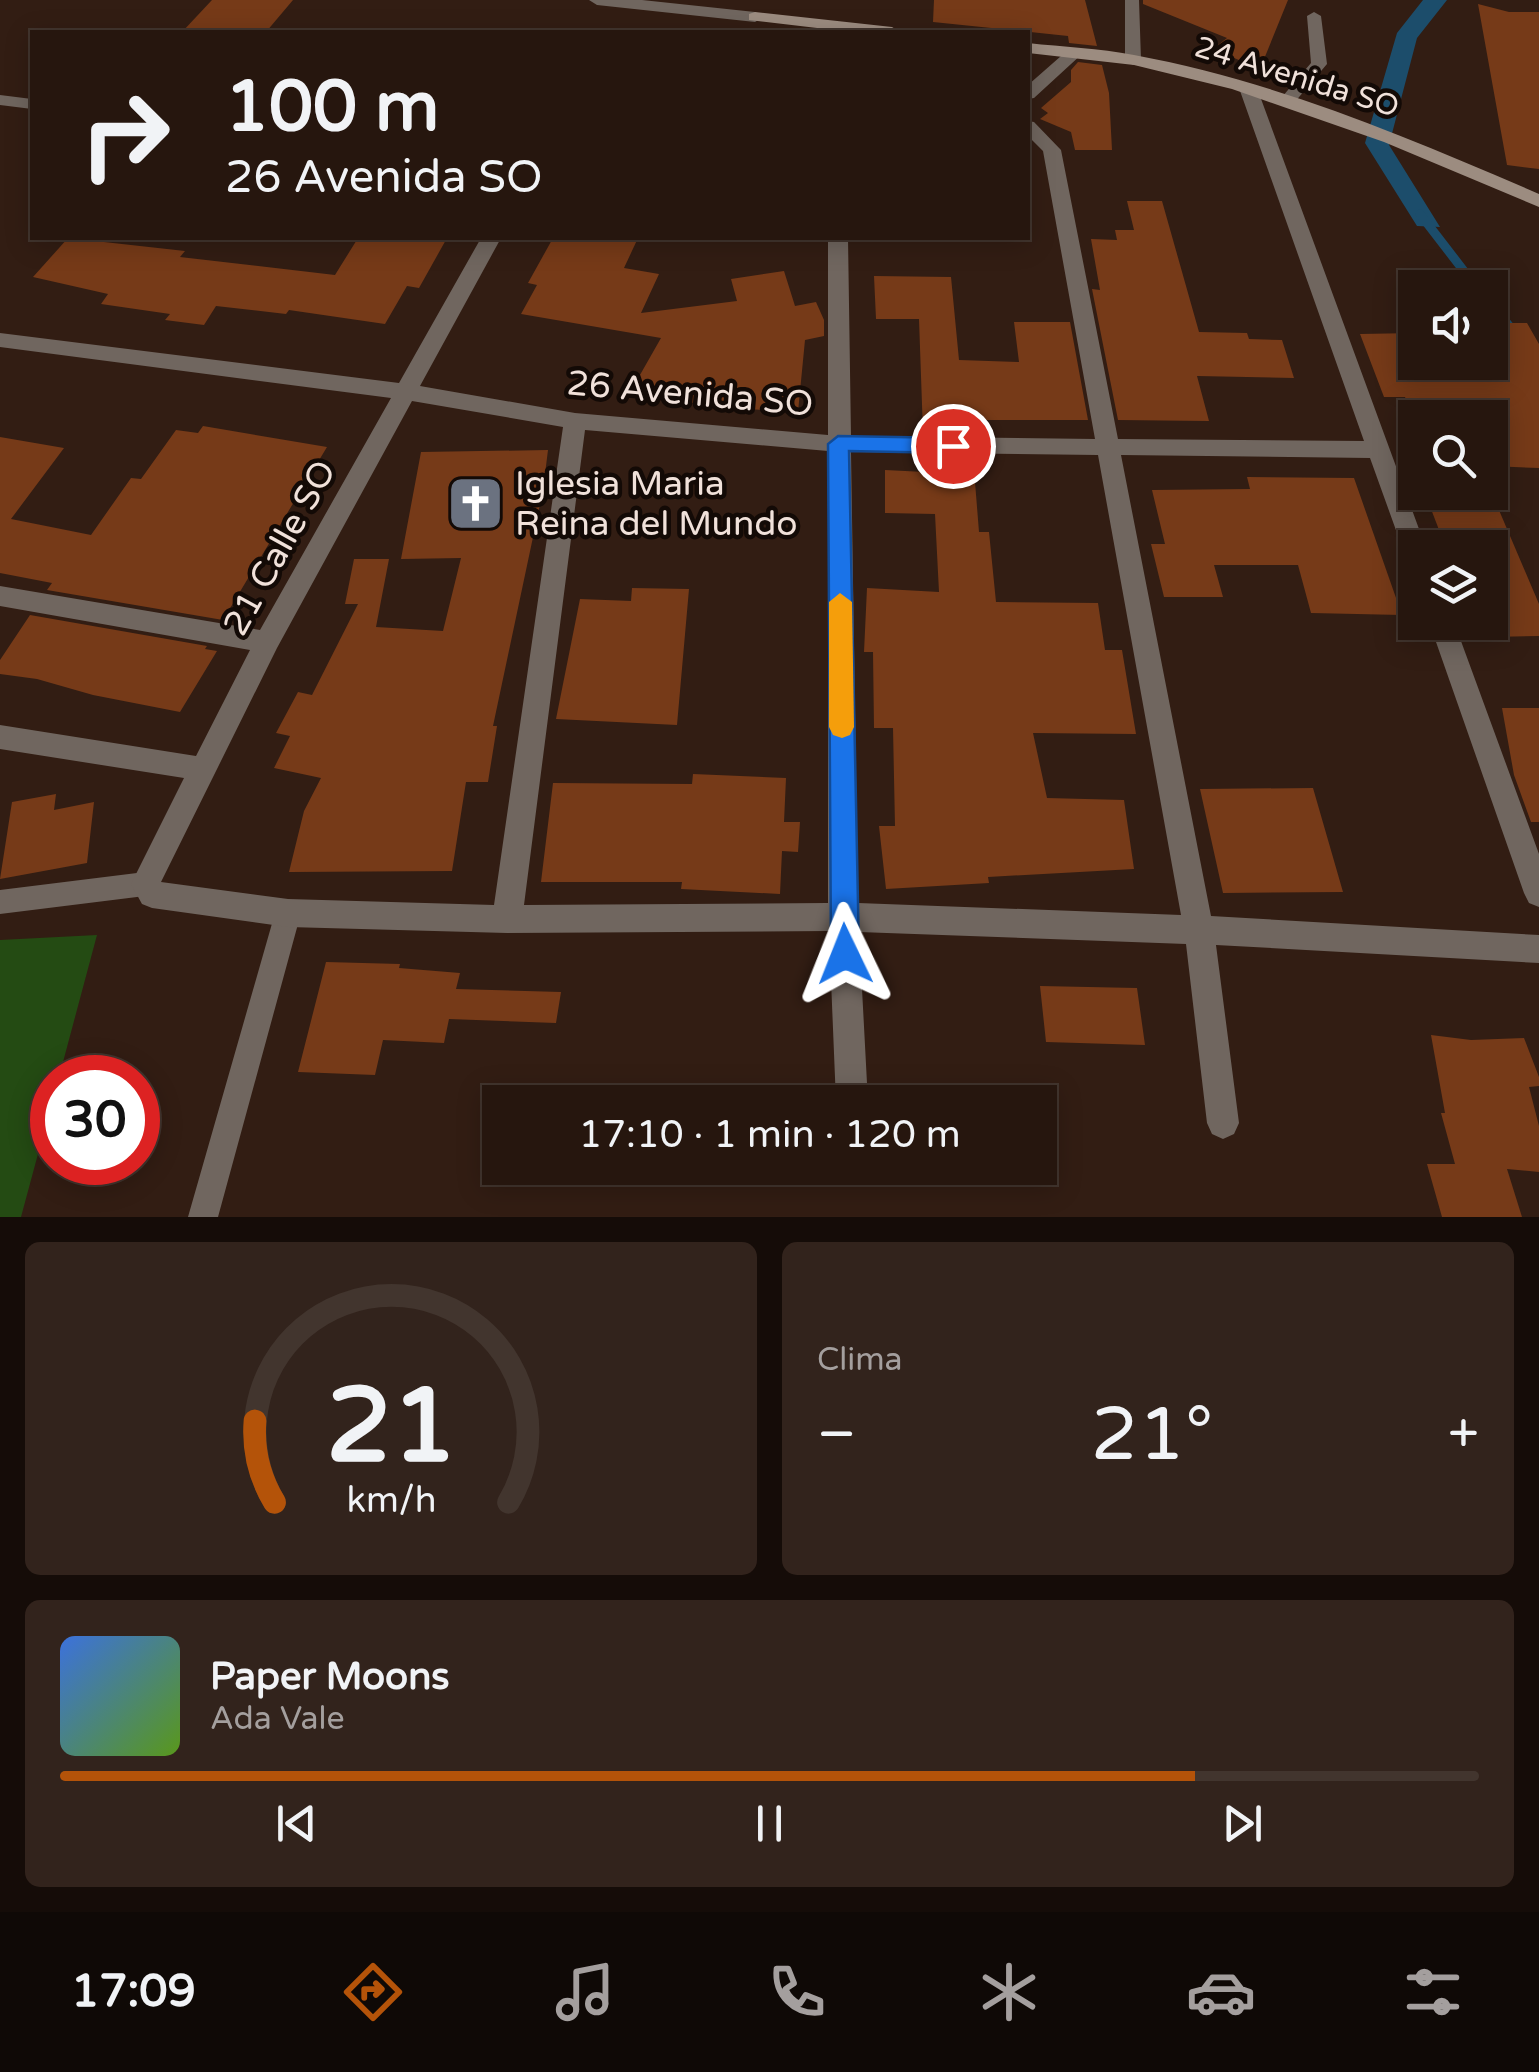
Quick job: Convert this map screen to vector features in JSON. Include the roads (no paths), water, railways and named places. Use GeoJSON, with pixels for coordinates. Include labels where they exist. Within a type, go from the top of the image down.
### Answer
{"type":"FeatureCollection","features":[{"type":"Feature","properties":{"kind":"street"},"geometry":{"type":"LineString","coordinates":[[597,0],[874,30]]}},
{"type":"Feature","properties":{"kind":"street"},"geometry":{"type":"LineString","coordinates":[[735,30],[784,0]]}},
{"type":"Feature","properties":{"kind":"street","name":"24 Avenida SO"},"geometry":{"type":"LineString","coordinates":[[1030,48],[1133,60],[1288,100],[1397,139],[1539,201]]}},
{"type":"Feature","properties":{"kind":"street"},"geometry":{"type":"LineString","coordinates":[[1030,92],[1075,53]]}},
{"type":"Feature","properties":{"kind":"street"},"geometry":{"type":"LineString","coordinates":[[1248,88],[1407,530]]}},
{"type":"Feature","properties":{"kind":"street"},"geometry":{"type":"LineString","coordinates":[[0,100],[30,104]]}},
{"type":"Feature","properties":{"kind":"street"},"geometry":{"type":"LineString","coordinates":[[1030,128],[1052,150],[1198,930],[1223,1123]]}},
{"type":"Feature","properties":{"kind":"street","name":"21 Calle SO"},"geometry":{"type":"LineString","coordinates":[[148,889],[267,642],[490,240]]}},
{"type":"Feature","properties":{"kind":"street"},"geometry":{"type":"LineString","coordinates":[[838,240],[844,917],[851,1085]]}},
{"type":"Feature","properties":{"kind":"street","name":"26 Avenida SO"},"geometry":{"type":"LineString","coordinates":[[0,340],[407,392],[574,420],[838,444],[1378,450]]}},
{"type":"Feature","properties":{"kind":"street"},"geometry":{"type":"LineString","coordinates":[[506,918],[574,420]]}},
{"type":"Feature","properties":{"kind":"street"},"geometry":{"type":"LineString","coordinates":[[0,596],[267,642]]}},
{"type":"Feature","properties":{"kind":"street"},"geometry":{"type":"LineString","coordinates":[[1448,640],[1539,893]]}},
{"type":"Feature","properties":{"kind":"street"},"geometry":{"type":"LineString","coordinates":[[0,737],[203,770]]}},
{"type":"Feature","properties":{"kind":"street"},"geometry":{"type":"LineString","coordinates":[[148,889],[288,913],[506,918],[844,917],[1198,930],[1539,949]]}},
{"type":"Feature","properties":{"kind":"lane"},"geometry":{"type":"LineString","coordinates":[[1132,0],[1133,60]]}},
{"type":"Feature","properties":{"kind":"lane"},"geometry":{"type":"LineString","coordinates":[[1288,100],[1318,64],[1314,16]]}},
{"type":"Feature","properties":{"kind":"lane"},"geometry":{"type":"LineString","coordinates":[[0,902],[148,889]]}},
{"type":"Feature","properties":{"kind":"lane"},"geometry":{"type":"LineString","coordinates":[[204,1217],[288,913]]}},
{"type":"Feature","properties":{"kind":"water"},"geometry":{"type":"Polygon","coordinates":[[[1423,0],[1447,0],[1417,38],[1389,145],[1440,227],[1417,226],[1365,143],[1397,33],[1423,0]]]}},
{"type":"Feature","properties":{"kind":"waterway"},"geometry":{"type":"LineString","coordinates":[[1420,214],[1463,270]]}},
{"type":"Feature","properties":{"kind":"waterway"},"geometry":{"type":"LineString","coordinates":[[1508,325],[1515,334]]}},
{"type":"Feature","properties":{"kind":"place","name":"Iglesia Maria Reina del Mundo"},"geometry":{"type":"Point","coordinates":[476,504]}}]}
